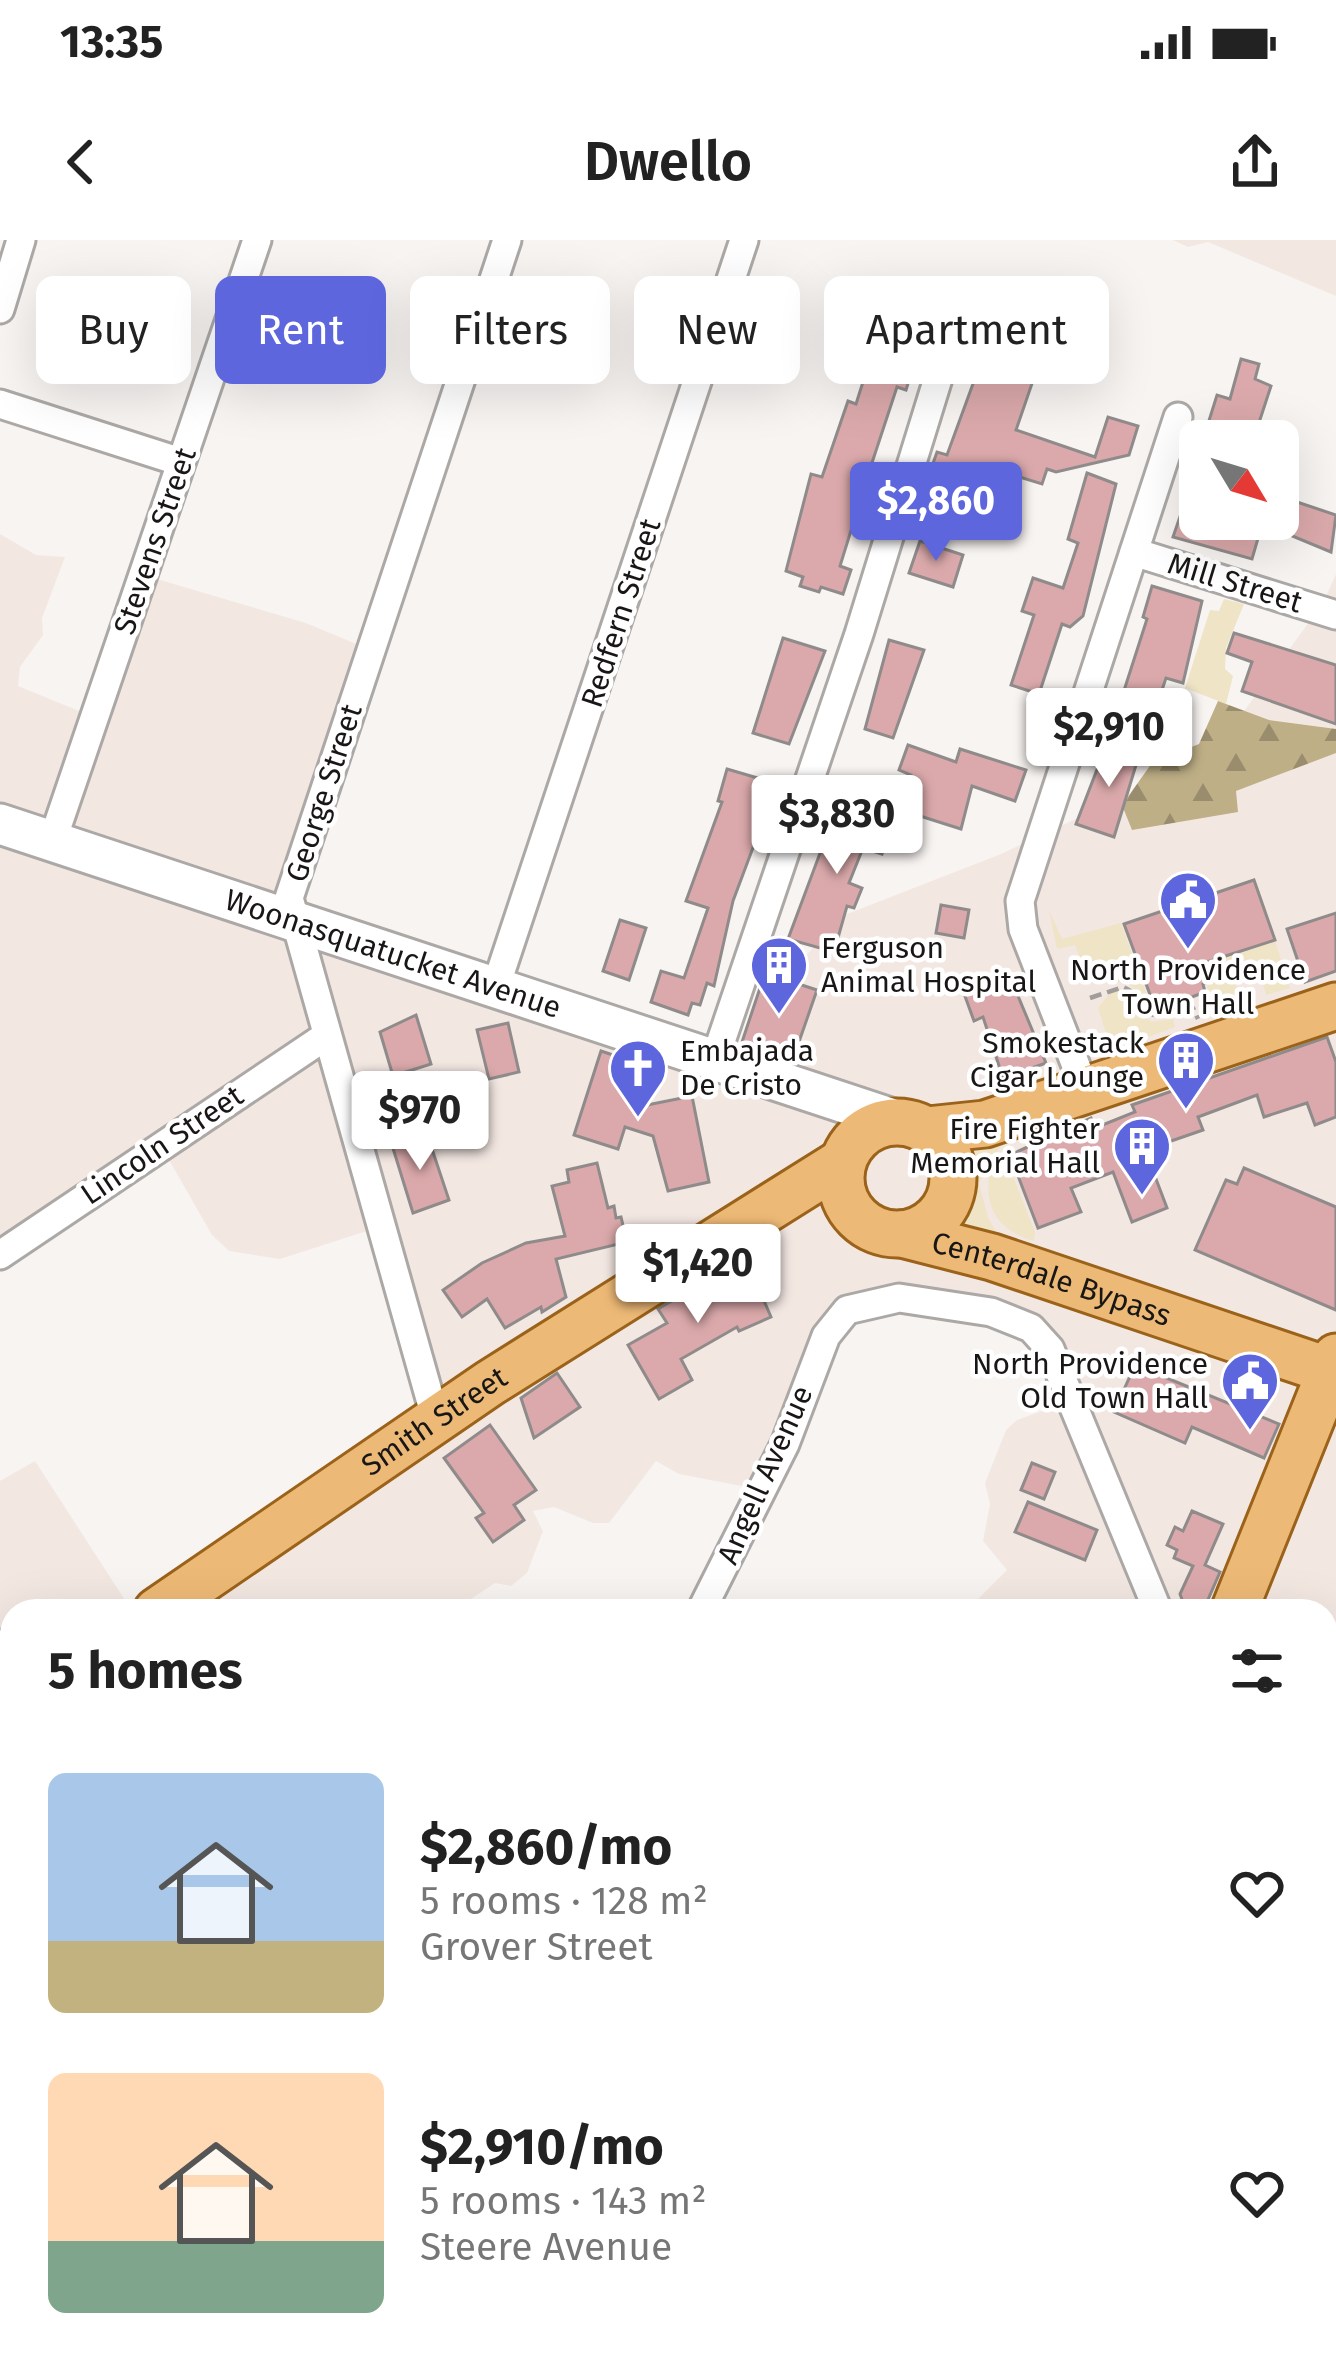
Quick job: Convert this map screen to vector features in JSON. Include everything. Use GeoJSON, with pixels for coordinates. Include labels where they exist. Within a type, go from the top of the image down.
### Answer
{"type":"FeatureCollection","features":[{"type":"Feature","properties":{"kind":"main road"},"geometry":{"type":"LineString","coordinates":[[914,1125],[948,1153],[950,1198],[931,1223],[883,1228],[846,1202],[844,1157],[863,1132],[914,1125],[985,1124],[1336,1006]]}},
{"type":"Feature","properties":{"kind":"main road","name":"Smith Street"},"geometry":{"type":"LineString","coordinates":[[175,1599],[436,1420],[718,1243],[844,1157]]}},
{"type":"Feature","properties":{"kind":"main road","name":"Smith Street"},"geometry":{"type":"LineString","coordinates":[[718,1243],[799,1214],[883,1228]]}},
{"type":"Feature","properties":{"kind":"main road","name":"Centerdale Bypass"},"geometry":{"type":"LineString","coordinates":[[883,1228],[992,1257],[1334,1367]]}},
{"type":"Feature","properties":{"kind":"main road"},"geometry":{"type":"LineString","coordinates":[[1239,1599],[1334,1367]]}},
{"type":"Feature","properties":{"kind":"street"},"geometry":{"type":"LineString","coordinates":[[0,309],[21,240]]}},
{"type":"Feature","properties":{"kind":"street","name":"Stevens Street"},"geometry":{"type":"LineString","coordinates":[[52,842],[257,240]]}},
{"type":"Feature","properties":{"kind":"street","name":"George Street"},"geometry":{"type":"LineString","coordinates":[[436,1420],[289,898],[507,240]]}},
{"type":"Feature","properties":{"kind":"street","name":"Redfern Street"},"geometry":{"type":"LineString","coordinates":[[496,986],[744,240]]}},
{"type":"Feature","properties":{"kind":"street"},"geometry":{"type":"LineString","coordinates":[[715,1059],[859,634],[937,384]]}},
{"type":"Feature","properties":{"kind":"street"},"geometry":{"type":"LineString","coordinates":[[0,404],[181,462]]}},
{"type":"Feature","properties":{"kind":"street"},"geometry":{"type":"LineString","coordinates":[[1085,1089],[1023,929],[1020,901],[1178,417]]}},
{"type":"Feature","properties":{"kind":"street","name":"Mill Street"},"geometry":{"type":"LineString","coordinates":[[1133,552],[1336,615]]}},
{"type":"Feature","properties":{"kind":"street","name":"Woonasquatucket Avenue"},"geometry":{"type":"LineString","coordinates":[[0,824],[914,1125]]}},
{"type":"Feature","properties":{"kind":"street","name":"Lincoln Street"},"geometry":{"type":"LineString","coordinates":[[0,1255],[326,1036]]}},
{"type":"Feature","properties":{"kind":"street","name":"Woonasquatucket Avenue"},"geometry":{"type":"LineString","coordinates":[[787,1085],[828,1117],[844,1157]]}},
{"type":"Feature","properties":{"kind":"street","name":"Angell Avenue"},"geometry":{"type":"LineString","coordinates":[[707,1599],[777,1462],[826,1336],[847,1310],[899,1298],[991,1312],[1031,1328],[1063,1372],[1153,1599]]}},
{"type":"Feature","properties":{"kind":"path"},"geometry":{"type":"LineString","coordinates":[[1090,998],[1123,986],[1132,990],[1149,1015],[1157,1018],[1193,1008],[1200,1024]]}},
{"type":"Feature","properties":{"kind":"shaded area"},"geometry":{"type":"Polygon","coordinates":[[[1173,240],[1336,240],[1336,296],[1208,242],[1188,247],[1173,240]]]}},
{"type":"Feature","properties":{"kind":"shaded area"},"geometry":{"type":"Polygon","coordinates":[[[0,534],[36,555],[65,557],[42,618],[43,635],[20,667],[18,686],[84,713],[140,574],[306,623],[361,646],[286,914],[741,1060],[748,1020],[842,916],[1001,854],[1212,755],[1323,603],[1336,574],[1336,1599],[978,1599],[1007,1570],[983,1541],[990,1504],[985,1483],[1006,1430],[1017,1420],[1070,1401],[1038,1335],[861,1299],[757,1489],[679,1474],[656,1461],[609,1523],[593,1523],[554,1507],[533,1511],[543,1531],[527,1573],[511,1586],[495,1583],[471,1599],[154,1599],[423,1423],[373,1229],[280,1259],[229,1251],[212,1235],[157,1139],[0,1244],[0,534]]]}},
{"type":"Feature","properties":{"kind":"shaded area"},"geometry":{"type":"Polygon","coordinates":[[[1224,599],[1244,604],[1226,648],[1225,669],[1233,676],[1226,704],[1185,688],[1210,610],[1219,611],[1224,599]]]}},
{"type":"Feature","properties":{"kind":"shaded area"},"geometry":{"type":"Polygon","coordinates":[[[1049,910],[1062,939],[1121,923],[1149,1001],[1163,999],[1168,1010],[1154,1013],[1128,982],[1090,983],[1075,945],[1057,949],[1049,910]]]}},
{"type":"Feature","properties":{"kind":"shaded area"},"geometry":{"type":"Polygon","coordinates":[[[1275,940],[1290,988],[1266,995],[1262,979],[1245,976],[1236,984],[1239,1005],[1206,1011],[1213,999],[1205,983],[1217,978],[1211,962],[1275,940]]]}},
{"type":"Feature","properties":{"kind":"shaded area"},"geometry":{"type":"Polygon","coordinates":[[[1122,989],[1151,1022],[1173,1019],[1175,1027],[1094,1057],[1092,1049],[1109,1043],[1098,1008],[1112,991],[1122,989]]]}},
{"type":"Feature","properties":{"kind":"shaded area"},"geometry":{"type":"Polygon","coordinates":[[[1004,1140],[979,1183],[988,1218],[1001,1240],[956,1228],[973,1183],[970,1147],[1004,1140]]]}},
{"type":"Feature","properties":{"kind":"shaded area"},"geometry":{"type":"Polygon","coordinates":[[[1005,1156],[1035,1232],[1034,1241],[1003,1225],[992,1209],[989,1175],[1005,1156]]]}},
{"type":"Feature","properties":{"kind":"shaded area"},"geometry":{"type":"Polygon","coordinates":[[[35,1461],[124,1599],[0,1599],[0,1481],[35,1461]]]}},
{"type":"Feature","properties":{"kind":"green space"},"geometry":{"type":"Polygon","coordinates":[[[1218,701],[1269,720],[1336,729],[1336,753],[1236,791],[1238,812],[1132,830],[1122,805],[1152,763],[1199,744],[1218,701]]]}},
{"type":"Feature","properties":{"kind":"building"},"geometry":{"type":"Polygon","coordinates":[[[1241,359],[1259,364],[1255,379],[1271,386],[1260,420],[1209,420],[1217,395],[1230,399],[1241,359]]]}},
{"type":"Feature","properties":{"kind":"building"},"geometry":{"type":"Polygon","coordinates":[[[862,384],[908,384],[906,390],[897,387],[863,490],[873,493],[866,514],[857,511],[840,566],[851,570],[843,594],[821,587],[819,592],[800,586],[803,577],[786,571],[811,474],[822,477],[848,401],[856,404],[862,384]]]}},
{"type":"Feature","properties":{"kind":"building"},"geometry":{"type":"Polygon","coordinates":[[[973,384],[1032,384],[1016,430],[1095,457],[1108,417],[1138,426],[1129,455],[1056,472],[1047,469],[1042,484],[1007,473],[996,502],[953,493],[938,538],[916,530],[937,452],[947,455],[973,384]]]}},
{"type":"Feature","properties":{"kind":"building"},"geometry":{"type":"Polygon","coordinates":[[[1087,473],[1116,484],[1083,616],[1070,627],[1062,624],[1039,694],[1011,685],[1034,615],[1022,611],[1033,578],[1063,588],[1078,543],[1068,539],[1087,473]]]}},
{"type":"Feature","properties":{"kind":"building"},"geometry":{"type":"Polygon","coordinates":[[[1299,503],[1336,515],[1331,552],[1299,539],[1299,503]]]}},
{"type":"Feature","properties":{"kind":"building"},"geometry":{"type":"Polygon","coordinates":[[[1184,540],[1258,540],[1252,559],[1184,540]]]}},
{"type":"Feature","properties":{"kind":"building"},"geometry":{"type":"Polygon","coordinates":[[[920,541],[963,555],[953,587],[909,573],[920,541]]]}},
{"type":"Feature","properties":{"kind":"building"},"geometry":{"type":"Polygon","coordinates":[[[1152,586],[1202,601],[1183,683],[1166,678],[1154,714],[1120,703],[1147,619],[1143,617],[1152,586]]]}},
{"type":"Feature","properties":{"kind":"building"},"geometry":{"type":"Polygon","coordinates":[[[1234,633],[1336,665],[1336,724],[1242,691],[1252,662],[1227,653],[1234,633]]]}},
{"type":"Feature","properties":{"kind":"building"},"geometry":{"type":"Polygon","coordinates":[[[783,638],[825,651],[789,744],[753,733],[783,638]]]}},
{"type":"Feature","properties":{"kind":"building"},"geometry":{"type":"Polygon","coordinates":[[[889,640],[924,650],[893,738],[865,729],[889,640]]]}},
{"type":"Feature","properties":{"kind":"building"},"geometry":{"type":"Polygon","coordinates":[[[1108,741],[1140,752],[1114,837],[1076,824],[1108,741]]]}},
{"type":"Feature","properties":{"kind":"building"},"geometry":{"type":"Polygon","coordinates":[[[908,745],[956,762],[960,749],[1026,770],[1015,801],[972,786],[961,829],[901,810],[911,775],[899,770],[908,745]]]}},
{"type":"Feature","properties":{"kind":"building"},"geometry":{"type":"Polygon","coordinates":[[[727,769],[771,782],[775,789],[733,901],[714,986],[707,983],[700,1005],[692,1003],[688,1015],[651,1002],[661,971],[684,978],[708,908],[686,901],[722,802],[718,801],[727,769]]]}},
{"type":"Feature","properties":{"kind":"building"},"geometry":{"type":"Polygon","coordinates":[[[838,805],[892,822],[882,854],[863,848],[849,883],[862,888],[854,908],[847,906],[834,952],[788,939],[838,805]]]}},
{"type":"Feature","properties":{"kind":"building","name":"North Providence Town Hall"},"geometry":{"type":"Polygon","coordinates":[[[1254,880],[1275,940],[1207,962],[1214,979],[1203,984],[1205,992],[1168,1006],[1164,996],[1152,1000],[1124,924],[1254,880]]]}},
{"type":"Feature","properties":{"kind":"building"},"geometry":{"type":"Polygon","coordinates":[[[941,905],[969,910],[964,938],[936,933],[941,905]]]}},
{"type":"Feature","properties":{"kind":"building"},"geometry":{"type":"Polygon","coordinates":[[[1336,913],[1336,971],[1305,982],[1287,929],[1336,913]]]}},
{"type":"Feature","properties":{"kind":"building"},"geometry":{"type":"Polygon","coordinates":[[[620,920],[646,928],[629,980],[603,971],[620,920]]]}},
{"type":"Feature","properties":{"kind":"building"},"geometry":{"type":"Polygon","coordinates":[[[1008,972],[1046,1063],[1003,1078],[983,1017],[974,1021],[962,988],[1008,972]]]}},
{"type":"Feature","properties":{"kind":"building","name":"Ferguson Animal Hospital"},"geometry":{"type":"Polygon","coordinates":[[[765,973],[817,990],[793,1059],[742,1042],[765,973]]]}},
{"type":"Feature","properties":{"kind":"building"},"geometry":{"type":"Polygon","coordinates":[[[416,1015],[431,1064],[393,1076],[380,1032],[416,1015]]]}},
{"type":"Feature","properties":{"kind":"building"},"geometry":{"type":"Polygon","coordinates":[[[508,1023],[519,1072],[489,1079],[477,1030],[508,1023]]]}},
{"type":"Feature","properties":{"kind":"building"},"geometry":{"type":"Polygon","coordinates":[[[1327,1037],[1336,1062],[1336,1117],[1315,1125],[1307,1103],[1264,1117],[1257,1095],[1198,1117],[1203,1130],[1145,1150],[1167,1208],[1132,1222],[1113,1172],[1071,1188],[1081,1212],[1038,1228],[1010,1155],[1091,1118],[1095,1128],[1135,1112],[1132,1105],[1327,1037]]]}},
{"type":"Feature","properties":{"kind":"building","name":"Embajada De Cristo"},"geometry":{"type":"Polygon","coordinates":[[[601,1051],[646,1066],[632,1108],[692,1096],[709,1182],[668,1191],[653,1136],[625,1127],[618,1149],[574,1135],[601,1051]]]}},
{"type":"Feature","properties":{"kind":"building"},"geometry":{"type":"Polygon","coordinates":[[[427,1134],[449,1200],[413,1213],[392,1145],[427,1134]]]}},
{"type":"Feature","properties":{"kind":"building"},"geometry":{"type":"Polygon","coordinates":[[[597,1163],[608,1208],[614,1206],[616,1218],[621,1217],[627,1242],[556,1259],[566,1297],[542,1312],[541,1307],[505,1328],[487,1299],[462,1317],[443,1290],[482,1263],[526,1243],[565,1236],[552,1186],[569,1182],[567,1170],[597,1163]]]}},
{"type":"Feature","properties":{"kind":"building"},"geometry":{"type":"Polygon","coordinates":[[[1244,1168],[1336,1207],[1336,1310],[1195,1250],[1226,1180],[1237,1184],[1244,1168]]]}},
{"type":"Feature","properties":{"kind":"building"},"geometry":{"type":"Polygon","coordinates":[[[749,1266],[771,1317],[739,1331],[737,1327],[681,1359],[692,1380],[659,1399],[628,1345],[667,1323],[658,1309],[715,1275],[749,1266]]]}},
{"type":"Feature","properties":{"kind":"building"},"geometry":{"type":"Polygon","coordinates":[[[1135,1365],[1279,1424],[1264,1458],[1192,1427],[1185,1443],[1114,1412],[1135,1365]]]}},
{"type":"Feature","properties":{"kind":"building"},"geometry":{"type":"Polygon","coordinates":[[[557,1373],[580,1407],[534,1438],[521,1398],[557,1373]]]}},
{"type":"Feature","properties":{"kind":"building"},"geometry":{"type":"Polygon","coordinates":[[[490,1425],[536,1490],[514,1505],[524,1520],[493,1542],[476,1518],[484,1513],[444,1458],[490,1425]]]}},
{"type":"Feature","properties":{"kind":"building"},"geometry":{"type":"Polygon","coordinates":[[[1032,1463],[1055,1472],[1044,1499],[1021,1490],[1032,1463]]]}},
{"type":"Feature","properties":{"kind":"building"},"geometry":{"type":"Polygon","coordinates":[[[1028,1502],[1097,1530],[1085,1560],[1015,1532],[1028,1502]]]}},
{"type":"Feature","properties":{"kind":"building"},"geometry":{"type":"Polygon","coordinates":[[[1192,1511],[1223,1524],[1205,1565],[1220,1572],[1208,1599],[1182,1599],[1180,1594],[1193,1566],[1174,1558],[1177,1550],[1167,1545],[1175,1527],[1183,1531],[1192,1511]]]}},
{"type":"Feature","properties":{"kind":"place","name":"North Providence Town Hall"},"geometry":{"type":"Point","coordinates":[1188,951]}},
{"type":"Feature","properties":{"kind":"place","name":"Ferguson Animal Hospital"},"geometry":{"type":"Point","coordinates":[779,1016]}},
{"type":"Feature","properties":{"kind":"place","name":"Smokestack Cigar Lounge"},"geometry":{"type":"Point","coordinates":[1186,1111]}},
{"type":"Feature","properties":{"kind":"place","name":"Embajada De Cristo"},"geometry":{"type":"Point","coordinates":[638,1119]}},
{"type":"Feature","properties":{"kind":"place","name":"Fire Fighter Memorial Hall"},"geometry":{"type":"Point","coordinates":[1142,1197]}},
{"type":"Feature","properties":{"kind":"place","name":"North Providence Old Town Hall"},"geometry":{"type":"Point","coordinates":[1250,1432]}}]}
